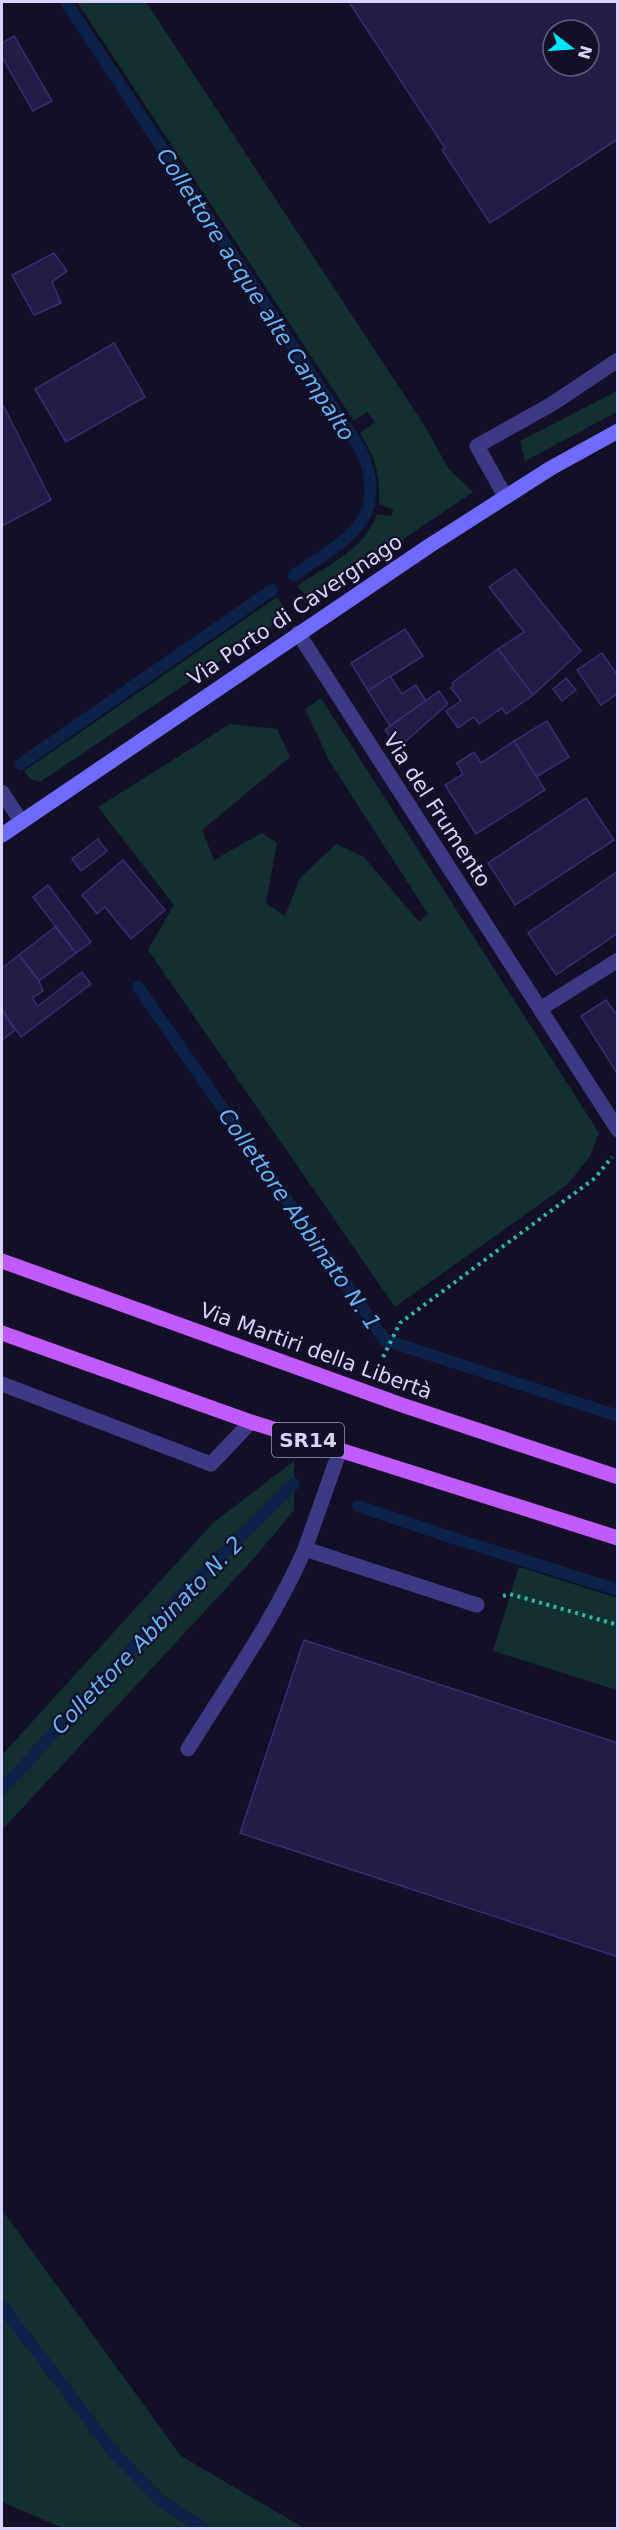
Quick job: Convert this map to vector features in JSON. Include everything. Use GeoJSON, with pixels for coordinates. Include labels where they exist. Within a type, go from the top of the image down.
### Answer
{"type":"FeatureCollection","features":[{"type":"Feature","properties":{"kind":"main road","name":"Via Martiri della Libertà"},"geometry":{"type":"LineString","coordinates":[[2,1261],[402,1405],[618,1477]]}},
{"type":"Feature","properties":{"kind":"main road","name":"SR14"},"geometry":{"type":"LineString","coordinates":[[2,1333],[251,1422],[618,1538]]}},
{"type":"Feature","properties":{"kind":"street"},"geometry":{"type":"LineString","coordinates":[[505,496],[477,446],[552,404],[618,360]]}},
{"type":"Feature","properties":{"kind":"street","name":"Via Porto di Cavergnago"},"geometry":{"type":"LineString","coordinates":[[2,835],[298,633],[505,496],[618,431]]}},
{"type":"Feature","properties":{"kind":"street","name":"Via del Frumento"},"geometry":{"type":"LineString","coordinates":[[298,633],[618,1130]]}},
{"type":"Feature","properties":{"kind":"street"},"geometry":{"type":"LineString","coordinates":[[2,792],[21,821]]}},
{"type":"Feature","properties":{"kind":"street"},"geometry":{"type":"LineString","coordinates":[[540,1009],[618,960]]}},
{"type":"Feature","properties":{"kind":"street"},"geometry":{"type":"LineString","coordinates":[[2,1384],[211,1464],[251,1422]]}},
{"type":"Feature","properties":{"kind":"street"},"geometry":{"type":"LineString","coordinates":[[188,1749],[292,1580],[340,1450]]}},
{"type":"Feature","properties":{"kind":"street"},"geometry":{"type":"LineString","coordinates":[[305,1549],[477,1605]]}},
{"type":"Feature","properties":{"kind":"path"},"geometry":{"type":"LineString","coordinates":[[383,1357],[400,1323],[595,1178],[616,1151]]}},
{"type":"Feature","properties":{"kind":"path"},"geometry":{"type":"LineString","coordinates":[[477,1605],[510,1594],[618,1625]]}},
{"type":"Feature","properties":{"kind":"green space"},"geometry":{"type":"Polygon","coordinates":[[[77,2],[146,2],[426,428],[448,468],[473,492],[319,596],[306,596],[297,586],[354,547],[372,526],[377,514],[391,516],[394,510],[379,504],[376,467],[360,433],[375,422],[367,412],[354,421],[77,2]]]}},
{"type":"Feature","properties":{"kind":"green space"},"geometry":{"type":"Polygon","coordinates":[[[617,391],[617,412],[525,461],[520,441],[617,391]]]}},
{"type":"Feature","properties":{"kind":"green space"},"geometry":{"type":"Polygon","coordinates":[[[277,597],[286,611],[281,620],[40,782],[30,779],[24,771],[277,597]]]}},
{"type":"Feature","properties":{"kind":"green space"},"geometry":{"type":"Polygon","coordinates":[[[321,698],[599,1133],[590,1156],[568,1184],[395,1307],[148,950],[174,905],[98,807],[230,724],[277,729],[290,757],[202,830],[214,860],[262,833],[277,843],[266,903],[285,916],[300,878],[336,844],[364,857],[419,922],[428,914],[330,762],[305,709],[321,698]]]}},
{"type":"Feature","properties":{"kind":"green space"},"geometry":{"type":"Polygon","coordinates":[[[294,1461],[294,1510],[255,1557],[2,1830],[2,1755],[213,1523],[294,1461]]]}},
{"type":"Feature","properties":{"kind":"green space"},"geometry":{"type":"Polygon","coordinates":[[[519,1567],[617,1598],[617,1690],[493,1651],[519,1567]]]}},
{"type":"Feature","properties":{"kind":"green space"},"geometry":{"type":"Polygon","coordinates":[[[2,2210],[181,2456],[304,2528],[63,2528],[2,2502],[2,2210]]]}},
{"type":"Feature","properties":{"kind":"building"},"geometry":{"type":"Polygon","coordinates":[[[349,2],[618,2],[618,139],[490,223],[442,150],[445,148],[349,2]]]}},
{"type":"Feature","properties":{"kind":"building"},"geometry":{"type":"Polygon","coordinates":[[[14,36],[52,101],[33,111],[2,57],[2,43],[14,36]]]}},
{"type":"Feature","properties":{"kind":"building"},"geometry":{"type":"Polygon","coordinates":[[[54,253],[67,271],[52,282],[61,303],[34,315],[12,275],[54,253]]]}},
{"type":"Feature","properties":{"kind":"building"},"geometry":{"type":"Polygon","coordinates":[[[114,343],[145,397],[66,442],[35,389],[114,343]]]}},
{"type":"Feature","properties":{"kind":"building"},"geometry":{"type":"Polygon","coordinates":[[[2,403],[51,500],[2,526],[2,403]]]}},
{"type":"Feature","properties":{"kind":"building"},"geometry":{"type":"Polygon","coordinates":[[[515,569],[581,651],[533,695],[498,649],[524,632],[489,587],[515,569]]]}},
{"type":"Feature","properties":{"kind":"building"},"geometry":{"type":"Polygon","coordinates":[[[405,629],[423,656],[368,691],[351,663],[405,629]]]}},
{"type":"Feature","properties":{"kind":"building"},"geometry":{"type":"Polygon","coordinates":[[[498,649],[533,695],[506,714],[502,708],[479,724],[474,717],[458,728],[446,711],[461,701],[451,688],[454,686],[452,683],[498,649]]]}},
{"type":"Feature","properties":{"kind":"building"},"geometry":{"type":"Polygon","coordinates":[[[602,653],[618,676],[618,693],[601,705],[577,670],[602,653]]]}},
{"type":"Feature","properties":{"kind":"building"},"geometry":{"type":"Polygon","coordinates":[[[390,676],[402,694],[416,685],[426,701],[390,726],[368,691],[390,676]]]}},
{"type":"Feature","properties":{"kind":"building"},"geometry":{"type":"Polygon","coordinates":[[[566,678],[576,690],[562,701],[553,689],[566,678]]]}},
{"type":"Feature","properties":{"kind":"building"},"geometry":{"type":"Polygon","coordinates":[[[439,691],[448,704],[398,748],[385,730],[439,691]]]}},
{"type":"Feature","properties":{"kind":"building"},"geometry":{"type":"Polygon","coordinates":[[[547,721],[569,757],[536,777],[514,741],[547,721]]]}},
{"type":"Feature","properties":{"kind":"building"},"geometry":{"type":"Polygon","coordinates":[[[514,741],[545,790],[476,834],[445,785],[463,774],[457,763],[474,752],[481,763],[514,741]]]}},
{"type":"Feature","properties":{"kind":"building"},"geometry":{"type":"Polygon","coordinates":[[[586,798],[614,840],[515,905],[488,863],[586,798]]]}},
{"type":"Feature","properties":{"kind":"building"},"geometry":{"type":"Polygon","coordinates":[[[98,839],[107,851],[81,871],[72,859],[98,839]]]}},
{"type":"Feature","properties":{"kind":"building"},"geometry":{"type":"Polygon","coordinates":[[[123,860],[165,910],[131,939],[105,907],[97,914],[82,895],[123,860]]]}},
{"type":"Feature","properties":{"kind":"building"},"geometry":{"type":"Polygon","coordinates":[[[617,872],[618,933],[556,975],[528,933],[617,872]]]}},
{"type":"Feature","properties":{"kind":"building"},"geometry":{"type":"Polygon","coordinates":[[[48,885],[91,942],[76,953],[33,897],[48,885]]]}},
{"type":"Feature","properties":{"kind":"building"},"geometry":{"type":"Polygon","coordinates":[[[55,927],[76,953],[39,981],[19,955],[55,927]]]}},
{"type":"Feature","properties":{"kind":"building"},"geometry":{"type":"Polygon","coordinates":[[[19,955],[39,981],[43,991],[32,998],[38,1006],[82,972],[91,984],[21,1037],[2,1010],[2,968],[19,955]]]}},
{"type":"Feature","properties":{"kind":"building"},"geometry":{"type":"Polygon","coordinates":[[[606,1000],[618,1016],[618,1075],[581,1016],[606,1000]]]}},
{"type":"Feature","properties":{"kind":"building"},"geometry":{"type":"Polygon","coordinates":[[[2,1010],[15,1030],[2,1040],[2,1010]]]}},
{"type":"Feature","properties":{"kind":"building"},"geometry":{"type":"Polygon","coordinates":[[[304,1640],[618,1743],[618,1957],[240,1833],[304,1640]]]}},
{"type":"Feature","properties":{"kind":"waterway","name":"Collettore acque alte Campalto"},"geometry":{"type":"LineString","coordinates":[[66,2],[361,450],[369,474],[371,494],[367,511],[358,526],[345,539],[294,575]]}},
{"type":"Feature","properties":{"kind":"waterway","name":"Collettore acque alte Campalto"},"geometry":{"type":"LineString","coordinates":[[21,764],[272,590]]}},
{"type":"Feature","properties":{"kind":"waterway","name":"Collettore Abbinato N. 1"},"geometry":{"type":"LineString","coordinates":[[138,987],[385,1340],[618,1416]]}},
{"type":"Feature","properties":{"kind":"waterway","name":"Collettore Abbinato N. 2"},"geometry":{"type":"LineString","coordinates":[[2,1789],[182,1594],[294,1484]]}},
{"type":"Feature","properties":{"kind":"waterway","name":"Collettore Abbinato N. 2"},"geometry":{"type":"LineString","coordinates":[[358,1506],[618,1590]]}},
{"type":"Feature","properties":{"kind":"waterway","name":"Collettore acque alte Campalto"},"geometry":{"type":"LineString","coordinates":[[2,2306],[114,2453],[161,2501],[204,2528]]}}]}
